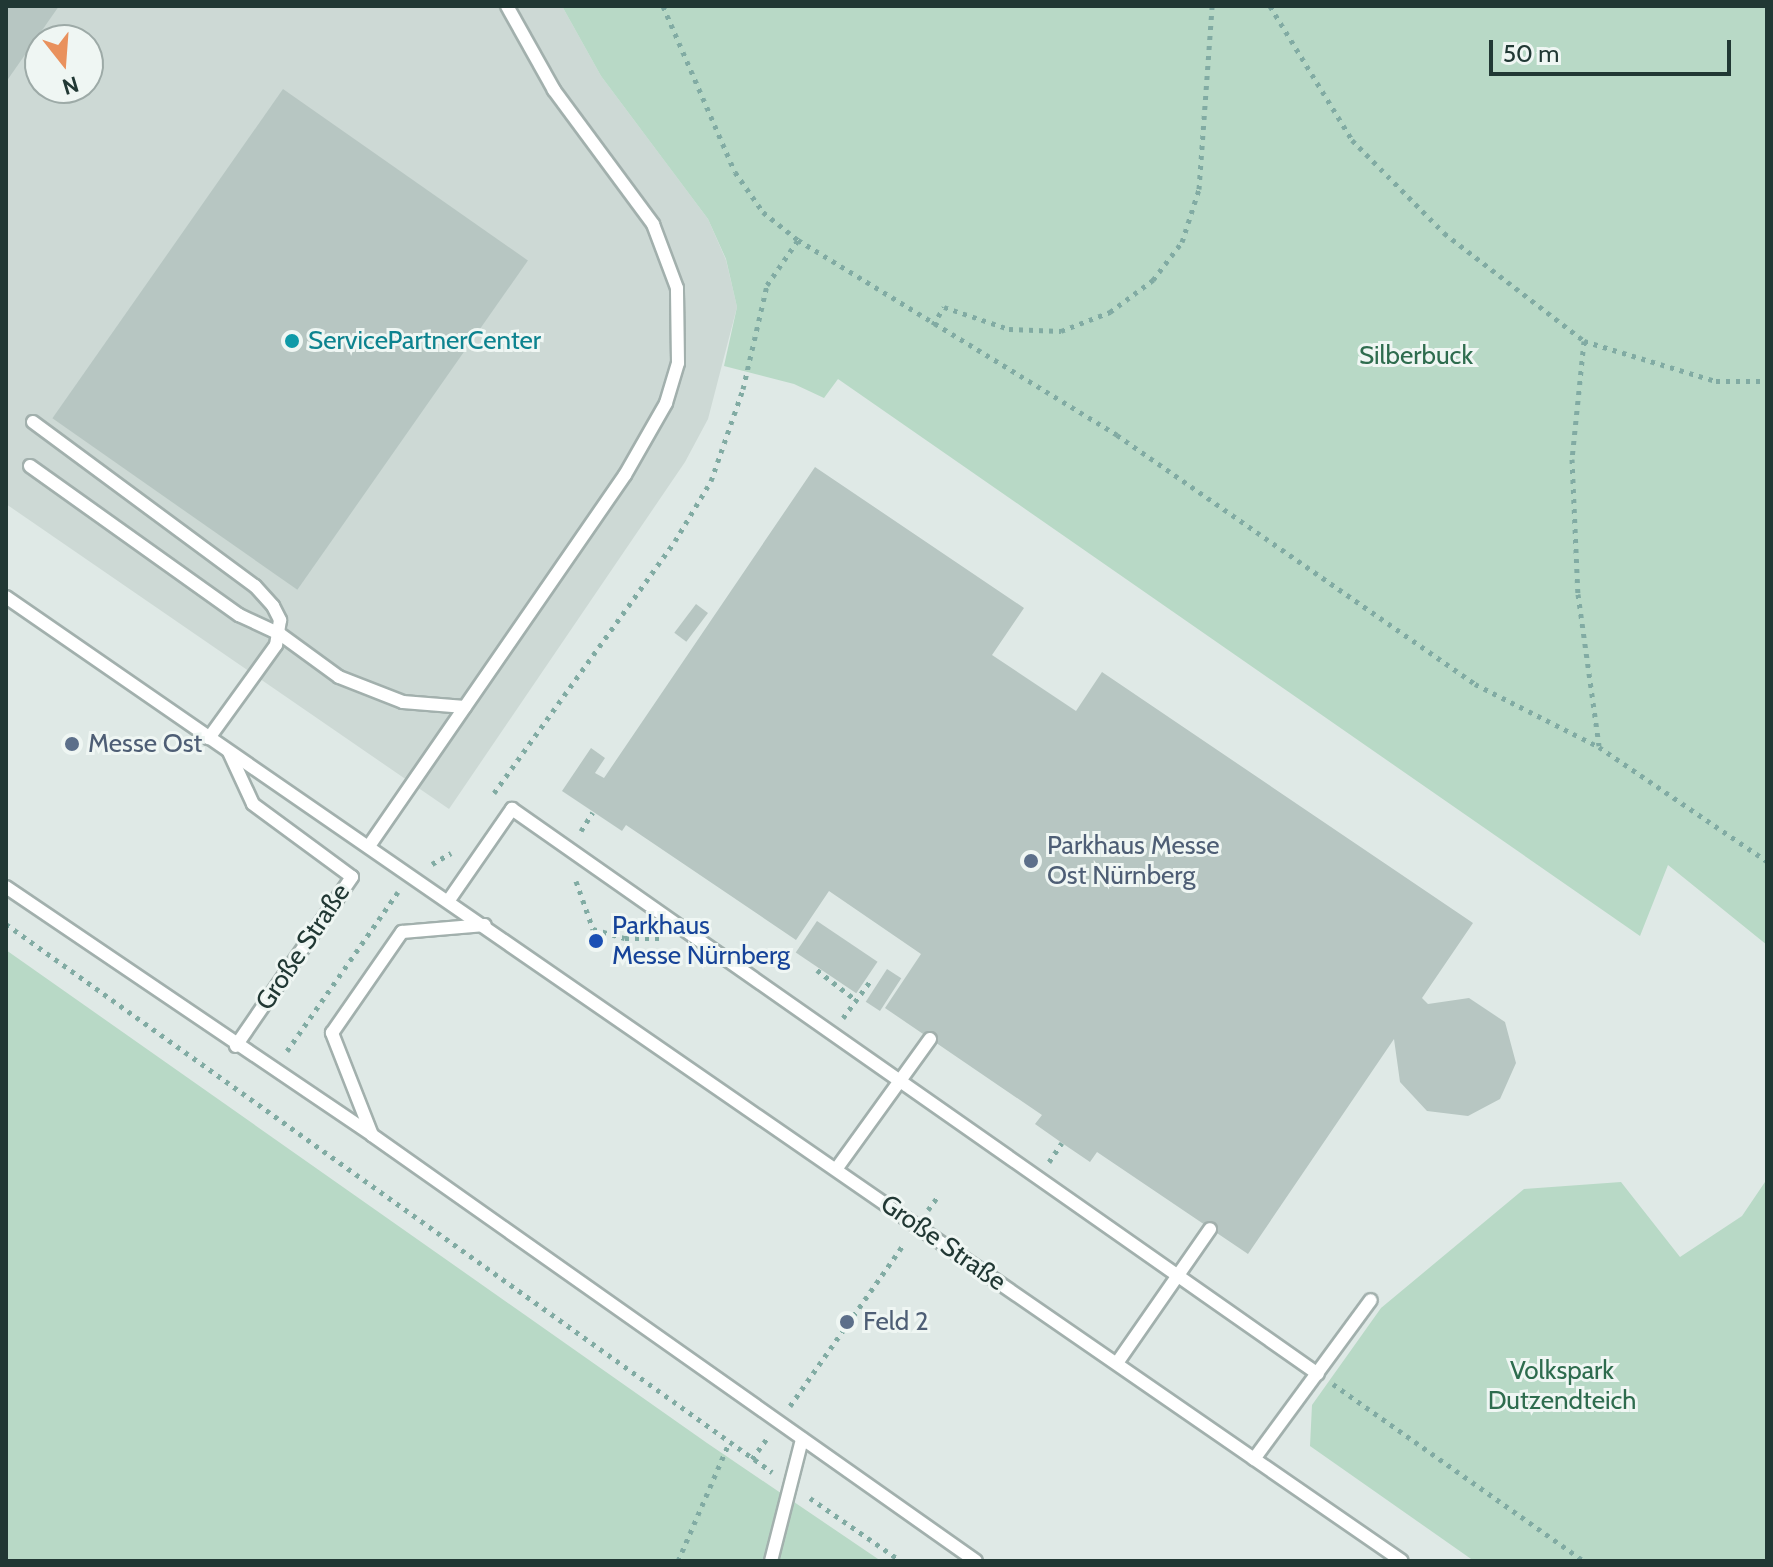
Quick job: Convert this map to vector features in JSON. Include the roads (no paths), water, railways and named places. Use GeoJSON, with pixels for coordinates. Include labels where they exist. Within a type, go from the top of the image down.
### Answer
{"type":"FeatureCollection","features":[{"type":"Feature","properties":{"kind":"lane"},"geometry":{"type":"LineString","coordinates":[[369,846],[649,438],[678,363],[680,323],[677,288],[653,224],[554,90],[507,6]]}},
{"type":"Feature","properties":{"kind":"lane"},"geometry":{"type":"LineString","coordinates":[[33,422],[255,586],[273,606],[280,634],[209,738]]}},
{"type":"Feature","properties":{"kind":"lane"},"geometry":{"type":"LineString","coordinates":[[30,466],[239,615],[280,634],[363,690],[403,702],[465,707]]}},
{"type":"Feature","properties":{"kind":"lane","name":"Große Straße"},"geometry":{"type":"LineString","coordinates":[[6,597],[410,873],[1402,1561]]}},
{"type":"Feature","properties":{"kind":"lane","name":"Große Straße"},"geometry":{"type":"LineString","coordinates":[[229,752],[253,804],[352,877],[236,1046]]}},
{"type":"Feature","properties":{"kind":"lane"},"geometry":{"type":"LineString","coordinates":[[449,900],[512,809],[1318,1374]]}},
{"type":"Feature","properties":{"kind":"lane"},"geometry":{"type":"LineString","coordinates":[[6,887],[273,1072],[372,1135],[976,1561]]}},
{"type":"Feature","properties":{"kind":"lane"},"geometry":{"type":"LineString","coordinates":[[372,1135],[332,1033],[402,932],[485,925]]}},
{"type":"Feature","properties":{"kind":"lane"},"geometry":{"type":"LineString","coordinates":[[837,1168],[930,1039]]}},
{"type":"Feature","properties":{"kind":"lane"},"geometry":{"type":"LineString","coordinates":[[1117,1363],[1210,1229]]}},
{"type":"Feature","properties":{"kind":"lane"},"geometry":{"type":"LineString","coordinates":[[1254,1459],[1371,1300]]}},
{"type":"Feature","properties":{"kind":"lane"},"geometry":{"type":"LineString","coordinates":[[771,1561],[802,1439]]}},
{"type":"Feature","properties":{"kind":"place","name":"ServicePartnerCenter"},"geometry":{"type":"Point","coordinates":[292,341]}},
{"type":"Feature","properties":{"kind":"place","name":"Messe Ost"},"geometry":{"type":"Point","coordinates":[72,744]}},
{"type":"Feature","properties":{"kind":"place","name":"Parkhaus Messe Ost Nürnberg"},"geometry":{"type":"Point","coordinates":[1031,861]}},
{"type":"Feature","properties":{"kind":"place","name":"Parkhaus Messe Nürnberg"},"geometry":{"type":"Point","coordinates":[596,941]}},
{"type":"Feature","properties":{"kind":"place","name":"Feld 2"},"geometry":{"type":"Point","coordinates":[847,1322]}},
{"type":"Feature","properties":{"kind":"park label","name":"Silberbuck"},"geometry":{"type":"Point","coordinates":[1416,356]}},
{"type":"Feature","properties":{"kind":"park label","name":"Volkspark Dutzendteich"},"geometry":{"type":"Point","coordinates":[1562,1386]}}]}
